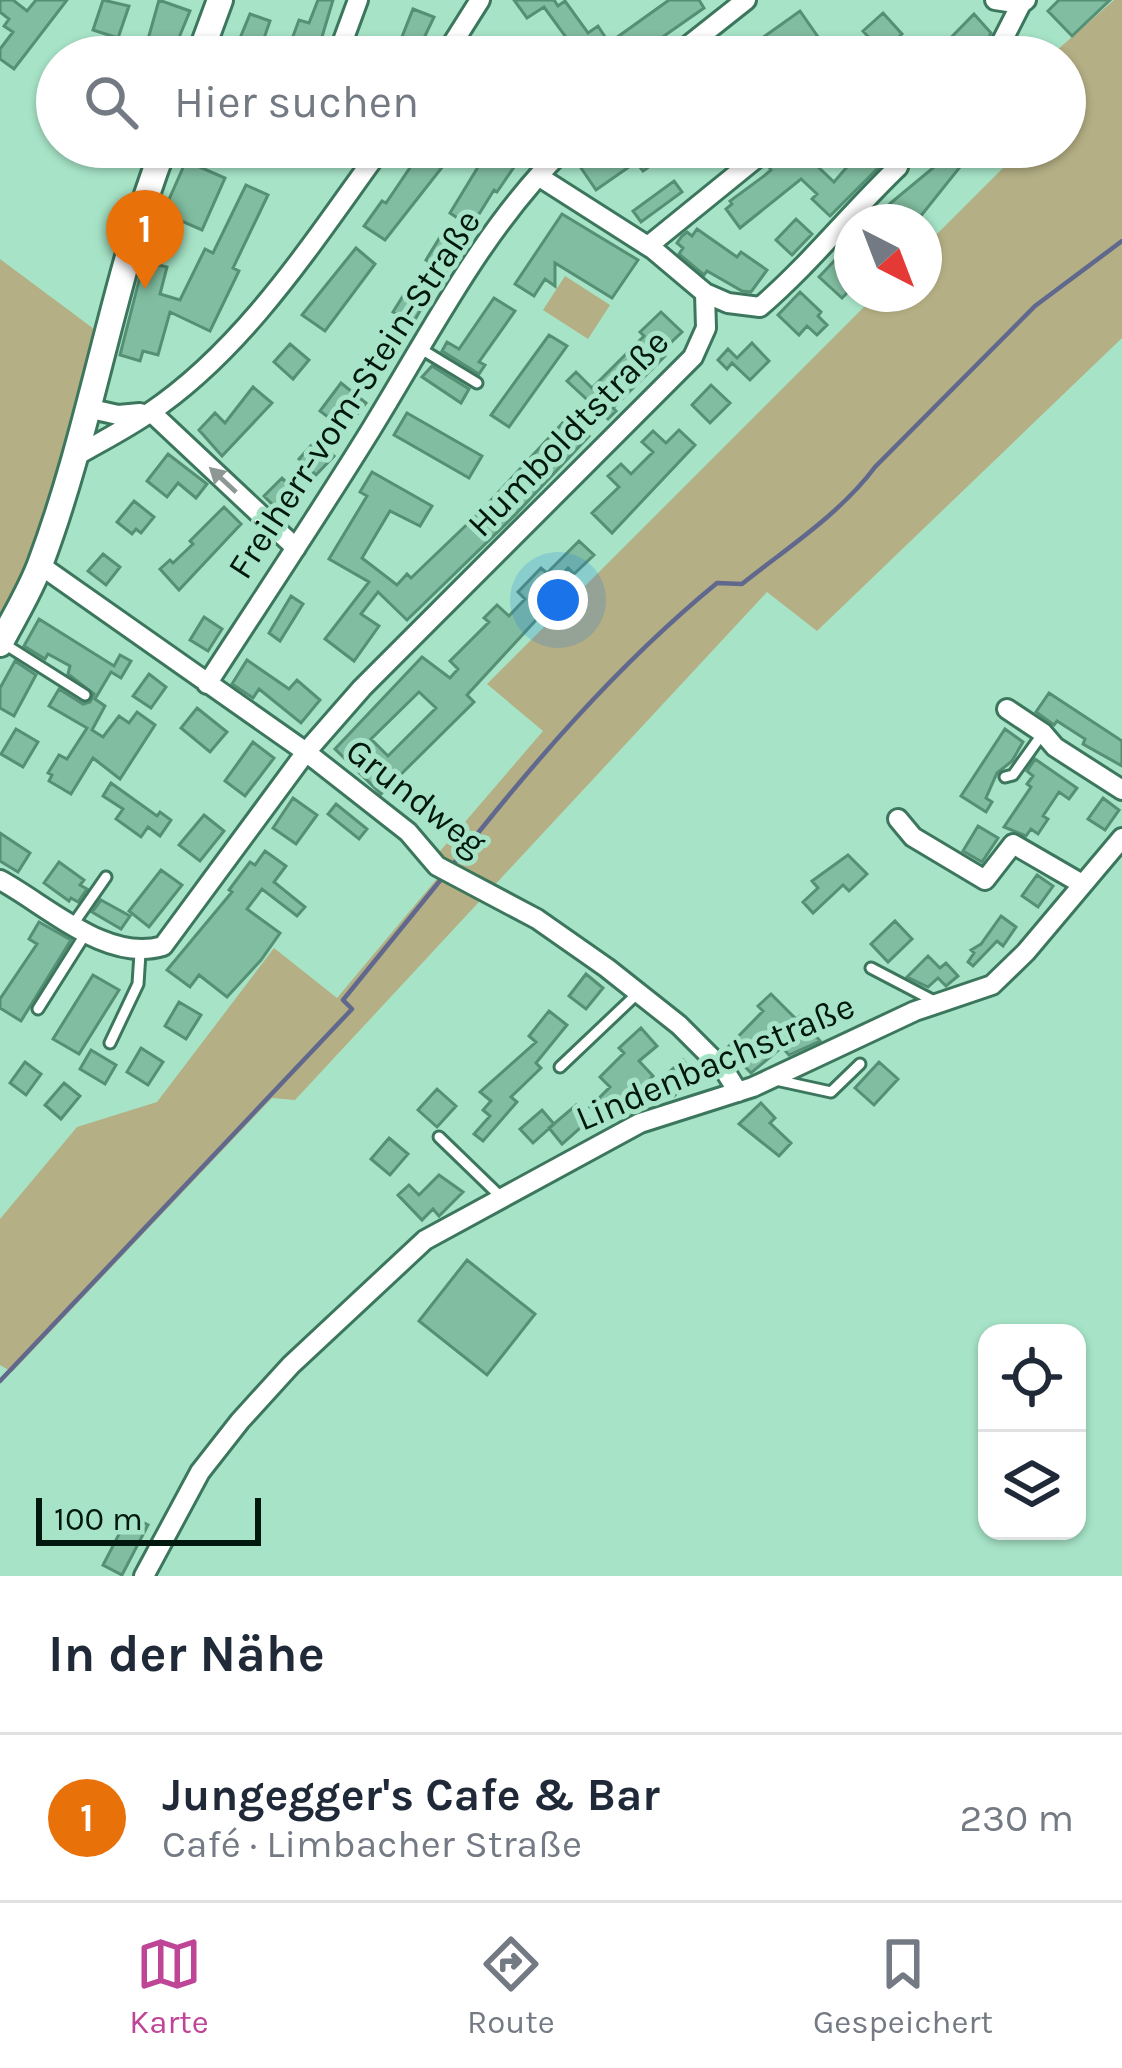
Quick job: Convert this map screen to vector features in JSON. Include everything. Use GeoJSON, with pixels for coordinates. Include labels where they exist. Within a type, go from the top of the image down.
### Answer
{"type":"FeatureCollection","features":[{"type":"Feature","properties":{"kind":"main road"},"geometry":{"type":"LineString","coordinates":[[207,36],[220,0]]}},
{"type":"Feature","properties":{"kind":"main road"},"geometry":{"type":"LineString","coordinates":[[1,643],[40,565],[76,456],[124,261],[157,168]]}},
{"type":"Feature","properties":{"kind":"street"},"geometry":{"type":"LineString","coordinates":[[345,36],[358,0]]}},
{"type":"Feature","properties":{"kind":"street"},"geometry":{"type":"LineString","coordinates":[[457,36],[480,0]]}},
{"type":"Feature","properties":{"kind":"street"},"geometry":{"type":"LineString","coordinates":[[701,36],[746,0]]}},
{"type":"Feature","properties":{"kind":"street"},"geometry":{"type":"LineString","coordinates":[[995,0],[1024,2],[1005,36]]}},
{"type":"Feature","properties":{"kind":"street"},"geometry":{"type":"LineString","coordinates":[[76,456],[151,412],[208,364],[261,305],[366,168]]}},
{"type":"Feature","properties":{"kind":"street","name":"Freiherr-vom-Stein-Straße"},"geometry":{"type":"LineString","coordinates":[[207,684],[469,270],[547,168]]}},
{"type":"Feature","properties":{"kind":"street"},"geometry":{"type":"LineString","coordinates":[[560,168],[705,293],[728,303],[760,307],[808,266],[850,213],[896,168]]}},
{"type":"Feature","properties":{"kind":"street"},"geometry":{"type":"LineString","coordinates":[[649,246],[744,168]]}},
{"type":"Feature","properties":{"kind":"street","name":"Humboldtstraße"},"geometry":{"type":"LineString","coordinates":[[140,953],[163,946],[306,752],[362,688],[693,357],[706,328],[705,293]]}},
{"type":"Feature","properties":{"kind":"street"},"geometry":{"type":"LineString","coordinates":[[87,408],[118,416],[151,412]]}},
{"type":"Feature","properties":{"kind":"street"},"geometry":{"type":"LineString","coordinates":[[151,412],[296,548]]}},
{"type":"Feature","properties":{"kind":"street","name":"Grundweg"},"geometry":{"type":"LineString","coordinates":[[40,565],[306,752],[408,832],[437,866],[537,919],[638,993],[709,1054],[738,1092]]}},
{"type":"Feature","properties":{"kind":"street"},"geometry":{"type":"LineString","coordinates":[[1007,709],[1122,790]]}},
{"type":"Feature","properties":{"kind":"street"},"geometry":{"type":"LineString","coordinates":[[898,819],[913,837],[985,880],[1013,844],[1082,884]]}},
{"type":"Feature","properties":{"kind":"street","name":"Lindenbachstraße"},"geometry":{"type":"LineString","coordinates":[[144,1576],[200,1472],[240,1420],[291,1365],[425,1240],[640,1123],[738,1092],[915,1011],[992,985],[1122,838]]}},
{"type":"Feature","properties":{"kind":"street"},"geometry":{"type":"LineString","coordinates":[[0,880],[80,928],[140,953]]}},
{"type":"Feature","properties":{"kind":"lane"},"geometry":{"type":"LineString","coordinates":[[421,349],[477,383]]}},
{"type":"Feature","properties":{"kind":"lane"},"geometry":{"type":"LineString","coordinates":[[1,643],[85,695]]}},
{"type":"Feature","properties":{"kind":"lane"},"geometry":{"type":"LineString","coordinates":[[1005,777],[1013,775],[1043,734]]}},
{"type":"Feature","properties":{"kind":"lane"},"geometry":{"type":"LineString","coordinates":[[38,1009],[106,877]]}},
{"type":"Feature","properties":{"kind":"lane"},"geometry":{"type":"LineString","coordinates":[[110,1043],[138,985],[140,953]]}},
{"type":"Feature","properties":{"kind":"lane"},"geometry":{"type":"LineString","coordinates":[[871,968],[940,1004]]}},
{"type":"Feature","properties":{"kind":"lane"},"geometry":{"type":"LineString","coordinates":[[560,1067],[638,993]]}},
{"type":"Feature","properties":{"kind":"lane"},"geometry":{"type":"LineString","coordinates":[[771,1079],[832,1091],[860,1064]]}},
{"type":"Feature","properties":{"kind":"lane"},"geometry":{"type":"LineString","coordinates":[[439,1137],[502,1198]]}},
{"type":"Feature","properties":{"kind":"shaded area"},"geometry":{"type":"Polygon","coordinates":[[[1114,0],[1122,0],[1122,338],[817,631],[767,592],[295,1100],[272,1098],[12,1372],[0,1365],[0,1219],[77,1127],[157,1102],[274,948],[337,998],[440,875],[429,864],[543,731],[487,684],[859,312],[942,312],[942,229],[1003,168],[1086,168],[1086,36],[1073,36],[1114,0]]]}},
{"type":"Feature","properties":{"kind":"shaded area"},"geometry":{"type":"Polygon","coordinates":[[[0,259],[94,329],[32,563],[0,625],[0,259]]]}},
{"type":"Feature","properties":{"kind":"shaded area"},"geometry":{"type":"Polygon","coordinates":[[[565,276],[610,305],[588,339],[543,310],[565,276]]]}},
{"type":"Feature","properties":{"kind":"building"},"geometry":{"type":"Polygon","coordinates":[[[0,0],[13,0],[27,11],[36,0],[67,0],[14,69],[0,59],[0,49],[13,32],[4,26],[9,19],[0,12],[0,0]]]}},
{"type":"Feature","properties":{"kind":"building"},"geometry":{"type":"Polygon","coordinates":[[[103,0],[129,6],[119,36],[93,30],[103,0]]]}},
{"type":"Feature","properties":{"kind":"building"},"geometry":{"type":"Polygon","coordinates":[[[159,0],[190,11],[180,36],[149,36],[159,0]]]}},
{"type":"Feature","properties":{"kind":"building"},"geometry":{"type":"Polygon","coordinates":[[[318,0],[333,0],[322,36],[293,36],[299,20],[309,23],[318,0]]]}},
{"type":"Feature","properties":{"kind":"building"},"geometry":{"type":"Polygon","coordinates":[[[514,0],[554,0],[558,6],[565,1],[588,33],[598,26],[604,36],[565,36],[544,7],[527,18],[514,0]]]}},
{"type":"Feature","properties":{"kind":"building"},"geometry":{"type":"Polygon","coordinates":[[[669,0],[699,0],[704,8],[664,36],[619,36],[669,0]]]}},
{"type":"Feature","properties":{"kind":"building"},"geometry":{"type":"Polygon","coordinates":[[[1059,0],[1110,0],[1072,36],[1048,11],[1059,0]]]}},
{"type":"Feature","properties":{"kind":"building"},"geometry":{"type":"Polygon","coordinates":[[[413,9],[434,17],[425,36],[402,36],[413,9]]]}},
{"type":"Feature","properties":{"kind":"building"},"geometry":{"type":"Polygon","coordinates":[[[800,11],[817,36],[765,36],[800,11]]]}},
{"type":"Feature","properties":{"kind":"building"},"geometry":{"type":"Polygon","coordinates":[[[883,13],[902,34],[868,36],[863,31],[883,13]]]}},
{"type":"Feature","properties":{"kind":"building"},"geometry":{"type":"Polygon","coordinates":[[[250,14],[270,21],[265,36],[241,36],[250,14]]]}},
{"type":"Feature","properties":{"kind":"building"},"geometry":{"type":"Polygon","coordinates":[[[974,14],[991,33],[990,36],[953,36],[974,14]]]}},
{"type":"Feature","properties":{"kind":"building"},"geometry":{"type":"Polygon","coordinates":[[[183,168],[202,168],[225,178],[202,230],[163,213],[183,168]]]}},
{"type":"Feature","properties":{"kind":"building"},"geometry":{"type":"Polygon","coordinates":[[[410,168],[442,168],[385,240],[364,226],[382,201],[386,203],[410,168]]]}},
{"type":"Feature","properties":{"kind":"building"},"geometry":{"type":"Polygon","coordinates":[[[477,168],[513,168],[471,227],[450,213],[477,168]]]}},
{"type":"Feature","properties":{"kind":"building"},"geometry":{"type":"Polygon","coordinates":[[[581,168],[627,168],[596,190],[581,168]]]}},
{"type":"Feature","properties":{"kind":"building"},"geometry":{"type":"Polygon","coordinates":[[[770,168],[819,168],[834,182],[846,168],[878,168],[842,204],[834,204],[830,216],[812,199],[817,194],[801,179],[740,228],[726,209],[770,168]]]}},
{"type":"Feature","properties":{"kind":"building"},"geometry":{"type":"Polygon","coordinates":[[[933,168],[959,168],[930,204],[889,204],[933,168]]]}},
{"type":"Feature","properties":{"kind":"building"},"geometry":{"type":"Polygon","coordinates":[[[674,181],[682,192],[641,222],[633,211],[674,181]]]}},
{"type":"Feature","properties":{"kind":"building"},"geometry":{"type":"Polygon","coordinates":[[[246,185],[268,195],[210,331],[170,312],[158,355],[143,351],[140,361],[120,355],[144,261],[167,267],[160,294],[180,300],[205,249],[213,253],[246,185]]]}},
{"type":"Feature","properties":{"kind":"building"},"geometry":{"type":"Polygon","coordinates":[[[562,214],[638,260],[612,298],[555,263],[555,286],[545,279],[534,296],[515,284],[562,214]]]}},
{"type":"Feature","properties":{"kind":"building"},"geometry":{"type":"Polygon","coordinates":[[[796,219],[812,234],[792,255],[776,240],[796,219]]]}},
{"type":"Feature","properties":{"kind":"building"},"geometry":{"type":"Polygon","coordinates":[[[697,229],[737,257],[741,252],[767,270],[751,292],[707,271],[704,275],[679,254],[683,248],[677,243],[682,236],[687,232],[692,236],[697,229]]]}},
{"type":"Feature","properties":{"kind":"building"},"geometry":{"type":"Polygon","coordinates":[[[440,237],[460,249],[446,272],[426,260],[440,237]]]}},
{"type":"Feature","properties":{"kind":"building"},"geometry":{"type":"Polygon","coordinates":[[[356,248],[375,264],[325,331],[302,315],[356,248]]]}},
{"type":"Feature","properties":{"kind":"building"},"geometry":{"type":"Polygon","coordinates":[[[834,261],[834,291],[819,277],[834,261]]]}},
{"type":"Feature","properties":{"kind":"building"},"geometry":{"type":"Polygon","coordinates":[[[408,288],[427,299],[413,323],[393,312],[408,288]]]}},
{"type":"Feature","properties":{"kind":"building"},"geometry":{"type":"Polygon","coordinates":[[[800,292],[827,325],[817,335],[807,326],[799,335],[778,315],[800,292]]]}},
{"type":"Feature","properties":{"kind":"building"},"geometry":{"type":"Polygon","coordinates":[[[494,298],[515,311],[479,362],[485,365],[479,374],[442,351],[447,342],[459,349],[494,298]]]}},
{"type":"Feature","properties":{"kind":"building"},"geometry":{"type":"Polygon","coordinates":[[[661,312],[682,332],[608,419],[567,381],[576,372],[592,388],[661,312]]]}},
{"type":"Feature","properties":{"kind":"building"},"geometry":{"type":"Polygon","coordinates":[[[549,335],[567,346],[509,427],[491,415],[549,335]]]}},
{"type":"Feature","properties":{"kind":"building"},"geometry":{"type":"Polygon","coordinates":[[[752,343],[769,361],[750,380],[732,363],[727,369],[718,360],[728,349],[737,358],[752,343]]]}},
{"type":"Feature","properties":{"kind":"building"},"geometry":{"type":"Polygon","coordinates":[[[290,344],[309,360],[293,379],[274,362],[290,344]]]}},
{"type":"Feature","properties":{"kind":"building"},"geometry":{"type":"Polygon","coordinates":[[[432,366],[469,389],[461,403],[422,377],[432,366]]]}},
{"type":"Feature","properties":{"kind":"building"},"geometry":{"type":"Polygon","coordinates":[[[341,383],[366,403],[345,430],[320,411],[341,383]]]}},
{"type":"Feature","properties":{"kind":"building"},"geometry":{"type":"Polygon","coordinates":[[[711,385],[730,403],[710,423],[692,405],[711,385]]]}},
{"type":"Feature","properties":{"kind":"building"},"geometry":{"type":"Polygon","coordinates":[[[253,387],[272,403],[222,456],[199,430],[215,413],[225,423],[253,387]]]}},
{"type":"Feature","properties":{"kind":"building"},"geometry":{"type":"Polygon","coordinates":[[[407,413],[482,456],[469,478],[394,435],[407,413]]]}},
{"type":"Feature","properties":{"kind":"building"},"geometry":{"type":"Polygon","coordinates":[[[568,417],[589,436],[407,620],[378,592],[361,614],[379,626],[354,661],[325,639],[369,582],[329,559],[367,496],[360,492],[372,472],[432,506],[420,526],[390,511],[362,558],[397,585],[407,574],[411,578],[482,510],[568,417]]]}},
{"type":"Feature","properties":{"kind":"building"},"geometry":{"type":"Polygon","coordinates":[[[679,430],[695,445],[612,533],[592,513],[619,487],[608,476],[621,464],[631,474],[653,452],[642,442],[653,431],[666,443],[679,430]]]}},
{"type":"Feature","properties":{"kind":"building"},"geometry":{"type":"Polygon","coordinates":[[[316,440],[334,456],[316,475],[299,459],[316,440]]]}},
{"type":"Feature","properties":{"kind":"building"},"geometry":{"type":"Polygon","coordinates":[[[168,454],[207,484],[196,498],[178,483],[167,497],[147,481],[168,454]]]}},
{"type":"Feature","properties":{"kind":"building"},"geometry":{"type":"Polygon","coordinates":[[[282,478],[296,492],[278,510],[264,496],[282,478]]]}},
{"type":"Feature","properties":{"kind":"building"},"geometry":{"type":"Polygon","coordinates":[[[134,501],[154,517],[141,533],[136,529],[132,534],[117,522],[134,501]]]}},
{"type":"Feature","properties":{"kind":"building"},"geometry":{"type":"Polygon","coordinates":[[[224,507],[241,524],[179,590],[160,569],[193,544],[190,541],[224,507]]]}},
{"type":"Feature","properties":{"kind":"building"},"geometry":{"type":"Polygon","coordinates":[[[579,541],[594,555],[574,574],[568,568],[550,587],[559,595],[467,695],[474,702],[381,794],[335,749],[422,657],[450,678],[458,669],[450,661],[489,622],[484,618],[497,605],[509,616],[525,599],[518,592],[541,568],[547,573],[579,541]],[[419,692],[371,739],[388,756],[436,708],[419,692]]]}},
{"type":"Feature","properties":{"kind":"building"},"geometry":{"type":"Polygon","coordinates":[[[103,554],[120,567],[106,585],[88,571],[103,554]]]}},
{"type":"Feature","properties":{"kind":"building"},"geometry":{"type":"Polygon","coordinates":[[[291,596],[303,604],[280,641],[269,633],[291,596]]]}},
{"type":"Feature","properties":{"kind":"building"},"geometry":{"type":"Polygon","coordinates":[[[204,617],[222,629],[208,651],[190,640],[204,617]]]}},
{"type":"Feature","properties":{"kind":"building"},"geometry":{"type":"Polygon","coordinates":[[[39,619],[114,666],[120,655],[131,661],[121,678],[111,672],[95,699],[105,706],[92,730],[103,737],[119,716],[129,723],[137,712],[155,725],[120,779],[93,758],[71,794],[49,781],[52,775],[48,773],[59,755],[67,759],[87,728],[49,706],[59,689],[83,704],[94,694],[68,674],[70,666],[24,646],[39,619]]]}},
{"type":"Feature","properties":{"kind":"building"},"geometry":{"type":"Polygon","coordinates":[[[247,660],[289,689],[297,680],[320,700],[301,723],[259,689],[253,698],[232,684],[247,660]]]}},
{"type":"Feature","properties":{"kind":"building"},"geometry":{"type":"Polygon","coordinates":[[[15,661],[36,675],[14,716],[0,708],[0,688],[15,661]]]}},
{"type":"Feature","properties":{"kind":"building"},"geometry":{"type":"Polygon","coordinates":[[[149,674],[166,687],[151,708],[133,696],[149,674]]]}},
{"type":"Feature","properties":{"kind":"building"},"geometry":{"type":"Polygon","coordinates":[[[1049,693],[1122,741],[1122,766],[1036,712],[1049,693]]]}},
{"type":"Feature","properties":{"kind":"building"},"geometry":{"type":"Polygon","coordinates":[[[197,708],[227,732],[210,752],[181,728],[197,708]]]}},
{"type":"Feature","properties":{"kind":"building"},"geometry":{"type":"Polygon","coordinates":[[[16,729],[38,742],[23,767],[1,754],[16,729]]]}},
{"type":"Feature","properties":{"kind":"building"},"geometry":{"type":"Polygon","coordinates":[[[1005,729],[1023,742],[1012,761],[997,773],[986,798],[992,802],[986,812],[961,796],[1005,729]]]}},
{"type":"Feature","properties":{"kind":"building"},"geometry":{"type":"Polygon","coordinates":[[[253,742],[274,758],[245,796],[225,781],[253,742]]]}},
{"type":"Feature","properties":{"kind":"building"},"geometry":{"type":"Polygon","coordinates":[[[1035,759],[1077,788],[1069,799],[1059,792],[1038,834],[1031,829],[1026,836],[1004,827],[1031,787],[1027,784],[1033,776],[1027,771],[1035,759]]]}},
{"type":"Feature","properties":{"kind":"building"},"geometry":{"type":"Polygon","coordinates":[[[111,783],[157,816],[160,812],[171,820],[160,836],[148,827],[141,837],[116,819],[123,809],[103,796],[111,783]]]}},
{"type":"Feature","properties":{"kind":"building"},"geometry":{"type":"Polygon","coordinates":[[[293,798],[317,815],[296,844],[273,828],[293,798]]]}},
{"type":"Feature","properties":{"kind":"building"},"geometry":{"type":"Polygon","coordinates":[[[1103,798],[1119,810],[1105,830],[1088,819],[1103,798]]]}},
{"type":"Feature","properties":{"kind":"building"},"geometry":{"type":"Polygon","coordinates":[[[336,804],[367,829],[359,839],[328,814],[336,804]]]}},
{"type":"Feature","properties":{"kind":"building"},"geometry":{"type":"Polygon","coordinates":[[[204,815],[224,831],[200,861],[179,845],[204,815]]]}},
{"type":"Feature","properties":{"kind":"building"},"geometry":{"type":"Polygon","coordinates":[[[978,826],[998,838],[982,862],[963,851],[978,826]]]}},
{"type":"Feature","properties":{"kind":"building"},"geometry":{"type":"Polygon","coordinates":[[[0,833],[30,853],[18,872],[0,861],[0,833]]]}},
{"type":"Feature","properties":{"kind":"building"},"geometry":{"type":"Polygon","coordinates":[[[265,851],[286,866],[274,882],[305,907],[297,916],[262,889],[247,909],[280,933],[261,960],[227,997],[199,975],[190,987],[167,970],[232,892],[229,890],[250,862],[255,865],[265,851]]]}},
{"type":"Feature","properties":{"kind":"building"},"geometry":{"type":"Polygon","coordinates":[[[848,855],[867,874],[849,891],[843,885],[813,913],[803,902],[818,888],[812,881],[848,855]]]}},
{"type":"Feature","properties":{"kind":"building"},"geometry":{"type":"Polygon","coordinates":[[[59,862],[84,880],[80,885],[87,889],[78,902],[44,883],[59,862]]]}},
{"type":"Feature","properties":{"kind":"building"},"geometry":{"type":"Polygon","coordinates":[[[161,870],[182,885],[149,927],[129,911],[161,870]]]}},
{"type":"Feature","properties":{"kind":"building"},"geometry":{"type":"Polygon","coordinates":[[[1037,875],[1053,886],[1038,907],[1022,896],[1037,875]]]}},
{"type":"Feature","properties":{"kind":"building"},"geometry":{"type":"Polygon","coordinates":[[[101,900],[130,916],[121,929],[92,912],[101,900]]]}},
{"type":"Feature","properties":{"kind":"building"},"geometry":{"type":"Polygon","coordinates":[[[1001,916],[1016,927],[1003,946],[997,941],[973,966],[968,962],[974,953],[971,950],[1001,916]]]}},
{"type":"Feature","properties":{"kind":"building"},"geometry":{"type":"Polygon","coordinates":[[[895,921],[912,939],[888,962],[871,944],[895,921]]]}},
{"type":"Feature","properties":{"kind":"building"},"geometry":{"type":"Polygon","coordinates":[[[39,922],[71,940],[21,1021],[0,1008],[0,999],[37,944],[29,939],[39,922]]]}},
{"type":"Feature","properties":{"kind":"building"},"geometry":{"type":"Polygon","coordinates":[[[928,956],[940,968],[946,963],[958,976],[946,986],[938,978],[928,987],[907,977],[928,956]]]}},
{"type":"Feature","properties":{"kind":"building"},"geometry":{"type":"Polygon","coordinates":[[[586,974],[603,988],[586,1009],[569,996],[586,974]]]}},
{"type":"Feature","properties":{"kind":"building"},"geometry":{"type":"Polygon","coordinates":[[[93,975],[119,990],[79,1054],[53,1039],[93,975]]]}},
{"type":"Feature","properties":{"kind":"building"},"geometry":{"type":"Polygon","coordinates":[[[771,994],[796,1019],[800,1016],[820,1041],[789,1055],[782,1047],[751,1073],[727,1048],[763,1011],[758,1006],[771,994]]]}},
{"type":"Feature","properties":{"kind":"building"},"geometry":{"type":"Polygon","coordinates":[[[179,1002],[201,1015],[186,1039],[165,1026],[179,1002]]]}},
{"type":"Feature","properties":{"kind":"building"},"geometry":{"type":"Polygon","coordinates":[[[549,1011],[567,1025],[536,1063],[541,1068],[511,1097],[517,1102],[483,1141],[474,1134],[490,1116],[483,1110],[491,1101],[480,1092],[536,1042],[529,1036],[549,1011]]]}},
{"type":"Feature","properties":{"kind":"building"},"geometry":{"type":"Polygon","coordinates":[[[641,1028],[657,1046],[639,1061],[653,1076],[632,1097],[639,1105],[628,1114],[613,1101],[599,1115],[590,1107],[610,1087],[600,1077],[624,1053],[619,1048],[641,1028]]]}},
{"type":"Feature","properties":{"kind":"building"},"geometry":{"type":"Polygon","coordinates":[[[141,1048],[163,1062],[148,1085],[127,1072],[141,1048]]]}},
{"type":"Feature","properties":{"kind":"building"},"geometry":{"type":"Polygon","coordinates":[[[91,1050],[116,1065],[105,1084],[80,1069],[91,1050]]]}},
{"type":"Feature","properties":{"kind":"building"},"geometry":{"type":"Polygon","coordinates":[[[683,1060],[696,1077],[674,1096],[660,1080],[683,1060]]]}},
{"type":"Feature","properties":{"kind":"building"},"geometry":{"type":"Polygon","coordinates":[[[25,1062],[41,1074],[26,1095],[10,1083],[25,1062]]]}},
{"type":"Feature","properties":{"kind":"building"},"geometry":{"type":"Polygon","coordinates":[[[879,1062],[898,1079],[874,1105],[855,1088],[879,1062]]]}},
{"type":"Feature","properties":{"kind":"building"},"geometry":{"type":"Polygon","coordinates":[[[64,1083],[80,1096],[61,1119],[45,1105],[64,1083]]]}},
{"type":"Feature","properties":{"kind":"building"},"geometry":{"type":"Polygon","coordinates":[[[437,1089],[456,1106],[437,1127],[418,1110],[437,1089]]]}},
{"type":"Feature","properties":{"kind":"building"},"geometry":{"type":"Polygon","coordinates":[[[761,1103],[775,1118],[770,1123],[791,1143],[779,1156],[739,1124],[761,1103]]]}},
{"type":"Feature","properties":{"kind":"building"},"geometry":{"type":"Polygon","coordinates":[[[576,1105],[589,1120],[562,1144],[549,1128],[576,1105]]]}},
{"type":"Feature","properties":{"kind":"building"},"geometry":{"type":"Polygon","coordinates":[[[542,1110],[554,1124],[533,1143],[520,1129],[542,1110]]]}},
{"type":"Feature","properties":{"kind":"building"},"geometry":{"type":"Polygon","coordinates":[[[389,1138],[408,1154],[390,1175],[371,1159],[389,1138]]]}},
{"type":"Feature","properties":{"kind":"building"},"geometry":{"type":"Polygon","coordinates":[[[439,1175],[463,1192],[439,1216],[433,1209],[422,1220],[398,1195],[409,1185],[419,1195],[439,1175]]]}},
{"type":"Feature","properties":{"kind":"building"},"geometry":{"type":"Polygon","coordinates":[[[467,1260],[535,1314],[487,1375],[419,1321],[467,1260]]]}},
{"type":"Feature","properties":{"kind":"building"},"geometry":{"type":"Polygon","coordinates":[[[129,1515],[148,1525],[122,1575],[103,1565],[129,1515]]]}},
{"type":"Feature","properties":{"kind":"waterway"},"geometry":{"type":"LineString","coordinates":[[451,867],[544,754],[644,648],[717,583],[742,584],[829,515],[1035,306],[1122,241]]}},
{"type":"Feature","properties":{"kind":"waterway"},"geometry":{"type":"LineString","coordinates":[[0,1381],[352,1009],[343,1000],[443,877]]}},
{"type":"Feature","properties":{"kind":"place","name":"Jungegger's Cafe & Bar"},"geometry":{"type":"Point","coordinates":[145,289]}}]}
